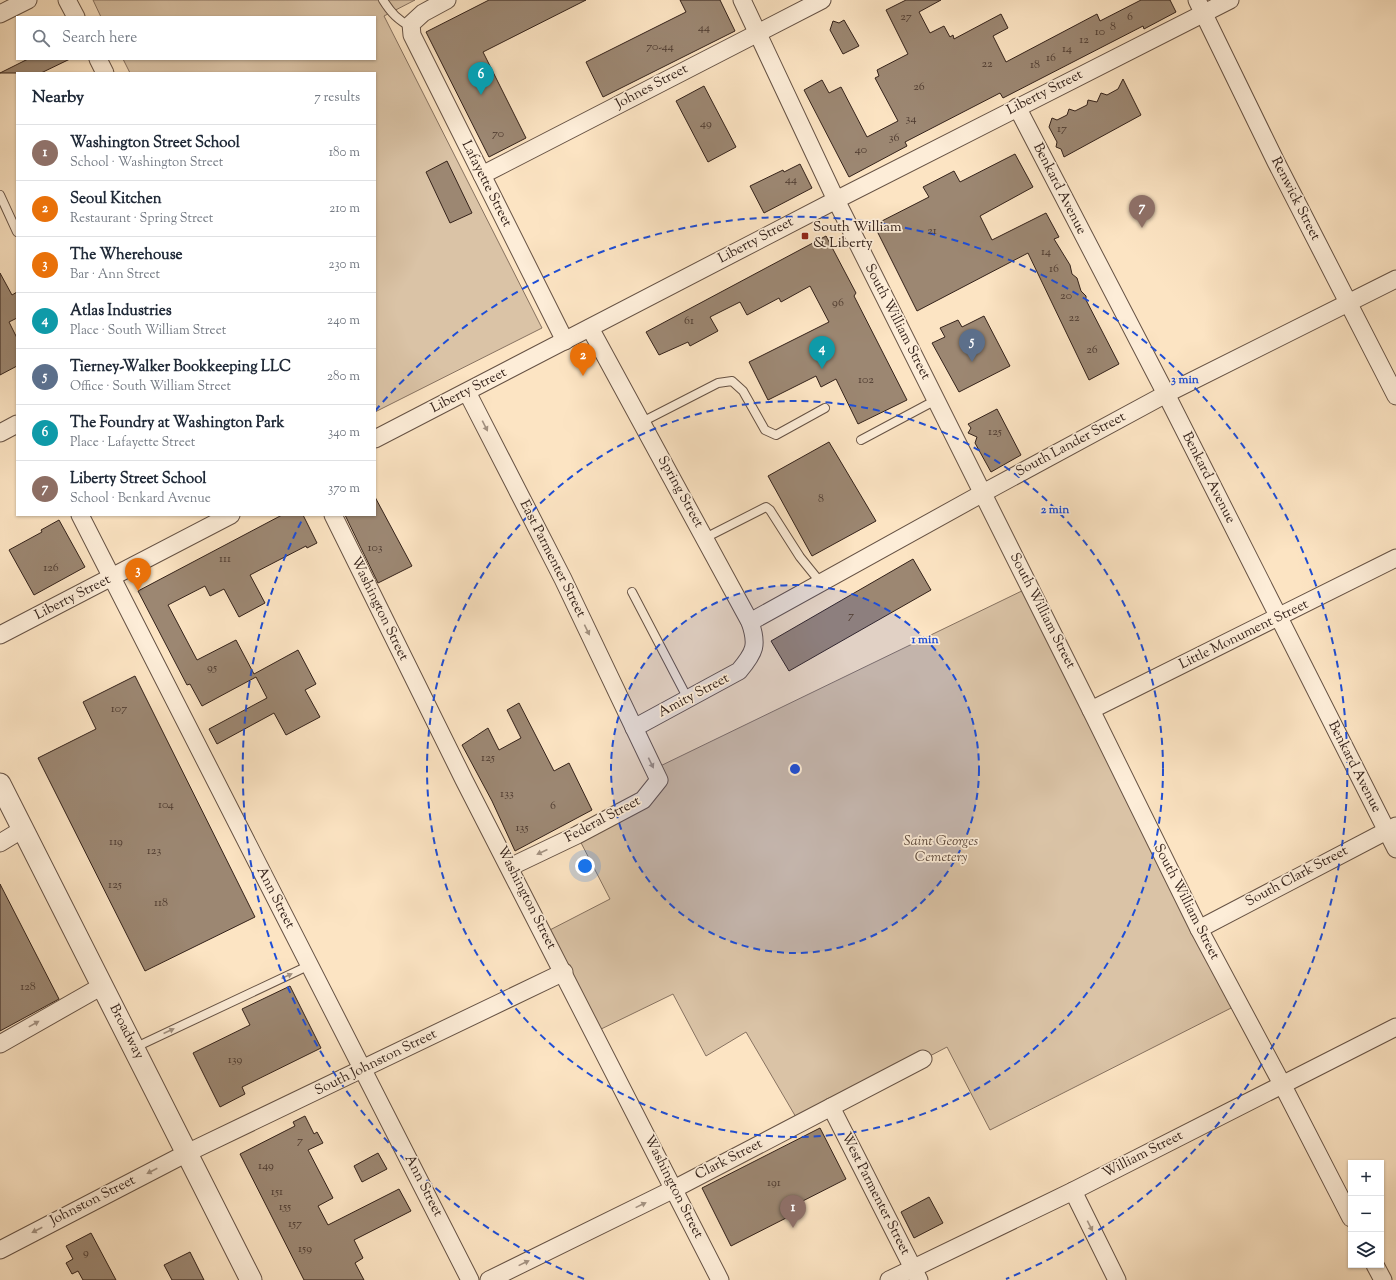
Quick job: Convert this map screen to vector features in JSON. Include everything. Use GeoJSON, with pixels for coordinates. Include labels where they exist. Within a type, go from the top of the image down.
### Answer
{"type":"FeatureCollection","features":[{"type":"Feature","properties":{"kind":"street"},"geometry":{"type":"LineString","coordinates":[[0,14],[28,0]]}},
{"type":"Feature","properties":{"kind":"street"},"geometry":{"type":"LineString","coordinates":[[68,0],[76,16]]}},
{"type":"Feature","properties":{"kind":"street"},"geometry":{"type":"LineString","coordinates":[[411,27],[411,24],[423,13],[447,0]]}},
{"type":"Feature","properties":{"kind":"street","name":"South William Street"},"geometry":{"type":"LineString","coordinates":[[742,0],[836,200],[1092,710],[1199,929],[1282,1084],[1348,1212]]}},
{"type":"Feature","properties":{"kind":"street","name":"Johnes Street"},"geometry":{"type":"LineString","coordinates":[[482,175],[822,0]]}},
{"type":"Feature","properties":{"kind":"street","name":"Liberty Street"},"geometry":{"type":"LineString","coordinates":[[376,438],[1017,107],[1200,7],[1230,0]]}},
{"type":"Feature","properties":{"kind":"street","name":"Renwick Street"},"geometry":{"type":"LineString","coordinates":[[1200,7],[1276,162],[1396,396]]}},
{"type":"Feature","properties":{"kind":"street","name":"Lafayette Street"},"geometry":{"type":"LineString","coordinates":[[411,27],[412,35],[564,341]]}},
{"type":"Feature","properties":{"kind":"street"},"geometry":{"type":"LineString","coordinates":[[98,60],[104,72]]}},
{"type":"Feature","properties":{"kind":"street","name":"Benkard Avenue"},"geometry":{"type":"LineString","coordinates":[[1017,107],[1166,394],[1278,618],[1391,828],[1396,849]]}},
{"type":"Feature","properties":{"kind":"street","name":"South Lander Street"},"geometry":{"type":"LineString","coordinates":[[750,622],[1166,394],[1396,279]]}},
{"type":"Feature","properties":{"kind":"street","name":"Spring Street"},"geometry":{"type":"LineString","coordinates":[[590,328],[750,622],[756,639],[749,659]]}},
{"type":"Feature","properties":{"kind":"street","name":"East Parmenter Street"},"geometry":{"type":"LineString","coordinates":[[467,392],[563,579],[634,728]]}},
{"type":"Feature","properties":{"kind":"street"},"geometry":{"type":"LineString","coordinates":[[0,433],[16,425]]}},
{"type":"Feature","properties":{"kind":"street","name":"Ann Street"},"geometry":{"type":"LineString","coordinates":[[81,516],[364,1069],[470,1280]]}},
{"type":"Feature","properties":{"kind":"street","name":"Liberty Street"},"geometry":{"type":"LineString","coordinates":[[0,635],[229,516]]}},
{"type":"Feature","properties":{"kind":"street","name":"Washington Street"},"geometry":{"type":"LineString","coordinates":[[334,516],[720,1280]]}},
{"type":"Feature","properties":{"kind":"street","name":"Little Monument Street"},"geometry":{"type":"LineString","coordinates":[[1092,710],[1396,558]]}},
{"type":"Feature","properties":{"kind":"street","name":"Amity Street"},"geometry":{"type":"LineString","coordinates":[[634,728],[739,671],[749,659]]}},
{"type":"Feature","properties":{"kind":"street","name":"Federal Street"},"geometry":{"type":"LineString","coordinates":[[510,867],[577,835],[643,800],[659,780],[634,728]]}},
{"type":"Feature","properties":{"kind":"street","name":"Broadway"},"geometry":{"type":"LineString","coordinates":[[0,784],[251,1280]]}},
{"type":"Feature","properties":{"kind":"street","name":"South Clark Street"},"geometry":{"type":"LineString","coordinates":[[1199,929],[1391,828]]}},
{"type":"Feature","properties":{"kind":"street"},"geometry":{"type":"LineString","coordinates":[[0,843],[23,829]]}},
{"type":"Feature","properties":{"kind":"street","name":"South Johnston Street"},"geometry":{"type":"LineString","coordinates":[[187,1153],[564,972]]}},
{"type":"Feature","properties":{"kind":"street"},"geometry":{"type":"LineString","coordinates":[[0,1044],[102,986]]}},
{"type":"Feature","properties":{"kind":"street","name":"William Street"},"geometry":{"type":"LineString","coordinates":[[889,1280],[916,1274],[1073,1191],[1396,1027]]}},
{"type":"Feature","properties":{"kind":"street","name":"Clark Street"},"geometry":{"type":"LineString","coordinates":[[489,1280],[674,1189],[923,1059]]}},
{"type":"Feature","properties":{"kind":"street","name":"West Parmenter Street"},"geometry":{"type":"LineString","coordinates":[[831,1107],[916,1274]]}},
{"type":"Feature","properties":{"kind":"street","name":"Johnston Street"},"geometry":{"type":"LineString","coordinates":[[0,1250],[187,1153]]}},
{"type":"Feature","properties":{"kind":"street"},"geometry":{"type":"LineString","coordinates":[[1073,1191],[1118,1280]]}},
{"type":"Feature","properties":{"kind":"street"},"geometry":{"type":"LineString","coordinates":[[1377,1268],[1383,1280]]}},
{"type":"Feature","properties":{"kind":"lane"},"geometry":{"type":"LineString","coordinates":[[384,0],[390,11],[400,21],[411,27]]}},
{"type":"Feature","properties":{"kind":"lane"},"geometry":{"type":"LineString","coordinates":[[0,195],[16,230]]}},
{"type":"Feature","properties":{"kind":"lane"},"geometry":{"type":"LineString","coordinates":[[642,422],[718,383],[732,381],[743,391],[765,430],[776,435],[825,408]]}},
{"type":"Feature","properties":{"kind":"lane"},"geometry":{"type":"LineString","coordinates":[[861,440],[936,400]]}},
{"type":"Feature","properties":{"kind":"lane"},"geometry":{"type":"LineString","coordinates":[[705,538],[766,507],[770,510],[800,557],[821,583]]}},
{"type":"Feature","properties":{"kind":"lane"},"geometry":{"type":"LineString","coordinates":[[632,592],[688,699]]}},
{"type":"Feature","properties":{"kind":"lane"},"geometry":{"type":"LineString","coordinates":[[134,1048],[310,965]]}},
{"type":"Feature","properties":{"kind":"green space"},"geometry":{"type":"Polygon","coordinates":[[[93,0],[415,0],[384,16],[542,328],[376,411],[376,72],[130,72],[124,60],[376,60],[376,16],[101,16],[93,0]]]}},
{"type":"Feature","properties":{"kind":"green space","name":"Saint Georges Cemetery"},"geometry":{"type":"Polygon","coordinates":[[[1030,587],[1239,1004],[990,1130],[947,1047],[800,1124],[746,1032],[706,1056],[673,994],[595,1032],[544,933],[610,899],[577,835],[643,800],[652,770],[1030,587]]]}},
{"type":"Feature","properties":{"kind":"building"},"geometry":{"type":"Polygon","coordinates":[[[489,0],[586,0],[483,52],[526,138],[489,157],[426,32],[489,0]]]}},
{"type":"Feature","properties":{"kind":"building"},"geometry":{"type":"Polygon","coordinates":[[[680,0],[720,0],[735,31],[603,97],[586,62],[686,12],[680,0]]]}},
{"type":"Feature","properties":{"kind":"building"},"geometry":{"type":"Polygon","coordinates":[[[906,0],[941,0],[919,12],[930,33],[944,26],[950,37],[953,35],[954,39],[1001,14],[1008,28],[993,36],[1006,62],[1097,14],[1100,21],[1141,0],[1170,0],[1176,12],[1144,29],[1143,26],[1003,98],[1000,93],[905,142],[907,146],[849,177],[804,90],[822,80],[829,93],[841,87],[867,137],[898,121],[875,78],[879,76],[877,70],[908,54],[886,10],[906,0]]]}},
{"type":"Feature","properties":{"kind":"building"},"geometry":{"type":"Polygon","coordinates":[[[844,20],[859,46],[843,54],[830,30],[833,21],[839,23],[844,20]]]}},
{"type":"Feature","properties":{"kind":"building"},"geometry":{"type":"Polygon","coordinates":[[[26,60],[68,60],[43,72],[0,73],[26,60]]]}},
{"type":"Feature","properties":{"kind":"building"},"geometry":{"type":"Polygon","coordinates":[[[1123,79],[1141,115],[1064,157],[1061,149],[1056,147],[1057,142],[1049,127],[1052,118],[1057,120],[1067,115],[1069,109],[1075,111],[1087,105],[1088,100],[1097,102],[1101,93],[1107,95],[1118,89],[1123,79]]]}},
{"type":"Feature","properties":{"kind":"building"},"geometry":{"type":"Polygon","coordinates":[[[704,86],[736,147],[708,162],[676,101],[704,86]]]}},
{"type":"Feature","properties":{"kind":"building"},"geometry":{"type":"Polygon","coordinates":[[[1015,154],[1033,187],[980,216],[992,240],[1046,213],[1059,237],[1054,239],[1070,265],[1072,274],[1077,278],[1081,291],[1086,296],[1086,300],[1119,364],[1089,380],[1028,253],[917,311],[874,225],[929,197],[923,187],[954,171],[960,182],[1015,154]]]}},
{"type":"Feature","properties":{"kind":"building"},"geometry":{"type":"Polygon","coordinates":[[[447,161],[472,213],[450,223],[426,172],[447,161]]]}},
{"type":"Feature","properties":{"kind":"building"},"geometry":{"type":"Polygon","coordinates":[[[800,164],[812,188],[764,213],[750,186],[783,170],[784,172],[800,164]]]}},
{"type":"Feature","properties":{"kind":"building"},"geometry":{"type":"Polygon","coordinates":[[[826,236],[856,293],[854,296],[907,400],[858,424],[836,379],[821,387],[816,376],[768,400],[749,362],[829,322],[810,286],[781,302],[779,298],[747,315],[740,302],[710,317],[718,331],[690,346],[688,342],[659,355],[646,332],[826,236]]]}},
{"type":"Feature","properties":{"kind":"building"},"geometry":{"type":"Polygon","coordinates":[[[0,273],[12,295],[16,293],[16,318],[9,322],[16,336],[16,367],[0,375],[0,273]]]}},
{"type":"Feature","properties":{"kind":"building"},"geometry":{"type":"Polygon","coordinates":[[[984,316],[1010,366],[959,392],[932,343],[945,337],[940,328],[958,320],[962,327],[984,316]]]}},
{"type":"Feature","properties":{"kind":"building"},"geometry":{"type":"Polygon","coordinates":[[[997,409],[1021,455],[991,472],[975,443],[977,437],[968,433],[971,428],[968,424],[997,409]]]}},
{"type":"Feature","properties":{"kind":"building"},"geometry":{"type":"Polygon","coordinates":[[[829,442],[876,521],[812,556],[768,476],[829,442]]]}},
{"type":"Feature","properties":{"kind":"building"},"geometry":{"type":"Polygon","coordinates":[[[376,499],[412,566],[378,583],[345,516],[376,516],[376,499]]]}},
{"type":"Feature","properties":{"kind":"building"},"geometry":{"type":"Polygon","coordinates":[[[280,516],[304,516],[317,543],[307,548],[306,546],[250,575],[265,603],[239,617],[224,589],[210,596],[205,586],[168,605],[197,660],[236,640],[254,674],[298,650],[316,684],[305,690],[320,717],[286,735],[274,713],[217,744],[209,729],[267,698],[256,677],[202,706],[190,684],[187,685],[138,591],[280,516]]]}},
{"type":"Feature","properties":{"kind":"building"},"geometry":{"type":"Polygon","coordinates":[[[59,520],[85,567],[34,595],[9,550],[42,532],[41,530],[59,520]]]}},
{"type":"Feature","properties":{"kind":"building"},"geometry":{"type":"Polygon","coordinates":[[[913,559],[931,590],[789,671],[771,641],[913,559]]]}},
{"type":"Feature","properties":{"kind":"building"},"geometry":{"type":"Polygon","coordinates":[[[135,676],[255,917],[145,971],[38,758],[96,729],[83,702],[135,676]]]}},
{"type":"Feature","properties":{"kind":"building"},"geometry":{"type":"Polygon","coordinates":[[[519,703],[554,771],[569,763],[592,810],[515,851],[492,801],[462,745],[488,728],[499,750],[521,738],[507,710],[519,703]]]}},
{"type":"Feature","properties":{"kind":"building"},"geometry":{"type":"Polygon","coordinates":[[[0,884],[59,999],[0,1031],[0,884]]]}},
{"type":"Feature","properties":{"kind":"building"},"geometry":{"type":"Polygon","coordinates":[[[290,986],[321,1048],[242,1087],[245,1094],[220,1107],[193,1053],[250,1025],[242,1009],[290,986]]]}},
{"type":"Feature","properties":{"kind":"building"},"geometry":{"type":"Polygon","coordinates":[[[305,1116],[314,1134],[317,1132],[323,1143],[308,1150],[333,1198],[318,1206],[328,1225],[399,1189],[411,1211],[354,1240],[363,1258],[355,1263],[364,1280],[304,1280],[240,1154],[295,1126],[293,1122],[305,1116]]]}},
{"type":"Feature","properties":{"kind":"building"},"geometry":{"type":"Polygon","coordinates":[[[820,1128],[846,1179],[787,1209],[790,1216],[731,1246],[702,1188],[820,1128]]]}},
{"type":"Feature","properties":{"kind":"building"},"geometry":{"type":"Polygon","coordinates":[[[378,1153],[387,1169],[362,1182],[354,1166],[378,1153]]]}},
{"type":"Feature","properties":{"kind":"building"},"geometry":{"type":"Polygon","coordinates":[[[929,1197],[943,1223],[914,1238],[901,1212],[929,1197]]]}},
{"type":"Feature","properties":{"kind":"building"},"geometry":{"type":"Polygon","coordinates":[[[91,1233],[116,1280],[83,1280],[78,1271],[72,1274],[66,1263],[73,1259],[66,1246],[91,1233]]]}},
{"type":"Feature","properties":{"kind":"building"},"geometry":{"type":"Polygon","coordinates":[[[190,1252],[204,1280],[172,1280],[164,1265],[190,1252]]]}},
{"type":"Feature","properties":{"kind":"place","name":"The Foundry at Washington Park"},"geometry":{"type":"Point","coordinates":[481,95]}},
{"type":"Feature","properties":{"kind":"place","name":"Liberty Street School"},"geometry":{"type":"Point","coordinates":[1142,228]}},
{"type":"Feature","properties":{"kind":"place","name":"South William & Liberty"},"geometry":{"type":"Point","coordinates":[805,236]}},
{"type":"Feature","properties":{"kind":"place","name":"Tierney-Walker Bookkeeping LLC"},"geometry":{"type":"Point","coordinates":[972,362]}},
{"type":"Feature","properties":{"kind":"place","name":"Atlas Industries"},"geometry":{"type":"Point","coordinates":[822,369]}},
{"type":"Feature","properties":{"kind":"place","name":"Seoul Kitchen"},"geometry":{"type":"Point","coordinates":[583,376]}},
{"type":"Feature","properties":{"kind":"place","name":"The Wherehouse"},"geometry":{"type":"Point","coordinates":[138,591]}},
{"type":"Feature","properties":{"kind":"place","name":"Washington Street School"},"geometry":{"type":"Point","coordinates":[793,1228]}}]}
